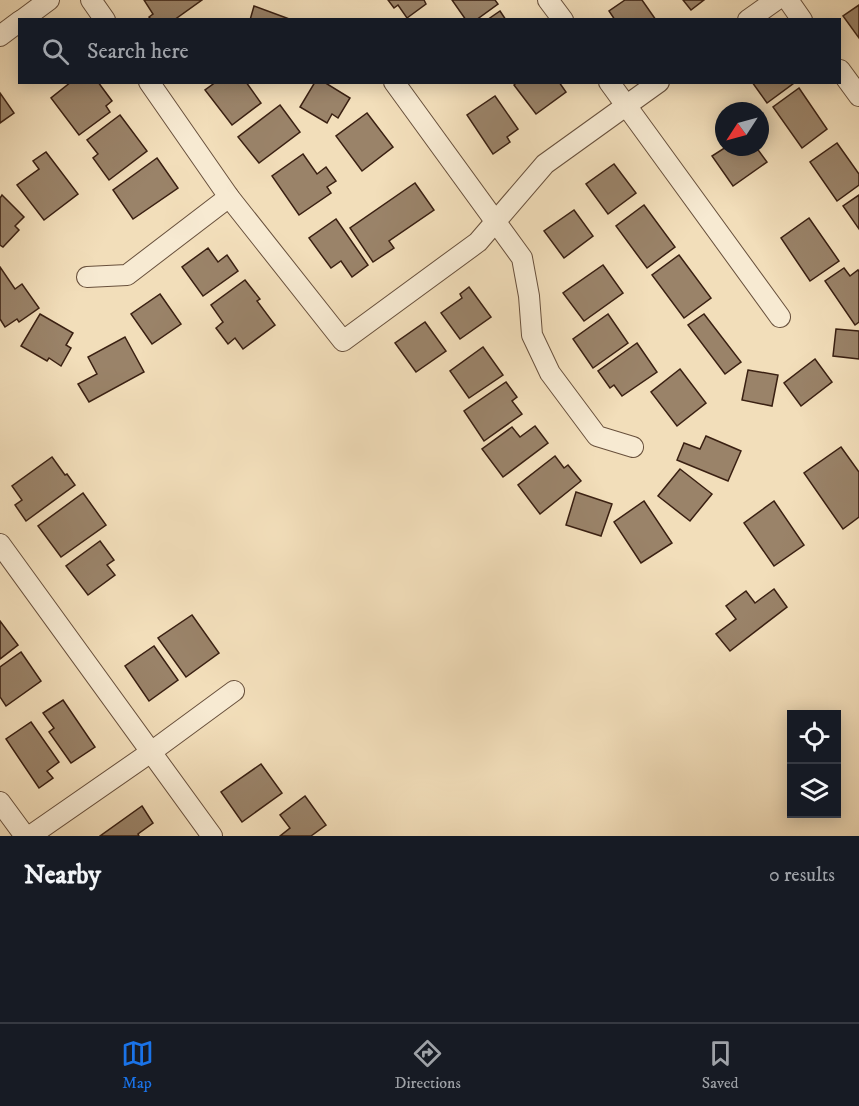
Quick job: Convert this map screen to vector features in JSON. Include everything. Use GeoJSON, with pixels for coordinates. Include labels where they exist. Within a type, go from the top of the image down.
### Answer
{"type":"FeatureCollection","features":[{"type":"Feature","properties":{"kind":"street"},"geometry":{"type":"LineString","coordinates":[[24,18],[49,0]]}},
{"type":"Feature","properties":{"kind":"street"},"geometry":{"type":"LineString","coordinates":[[91,0],[104,18]]}},
{"type":"Feature","properties":{"kind":"street"},"geometry":{"type":"LineString","coordinates":[[548,0],[562,18]]}},
{"type":"Feature","properties":{"kind":"street"},"geometry":{"type":"LineString","coordinates":[[751,18],[776,0]]}},
{"type":"Feature","properties":{"kind":"street"},"geometry":{"type":"LineString","coordinates":[[788,0],[801,18]]}},
{"type":"Feature","properties":{"kind":"street"},"geometry":{"type":"LineString","coordinates":[[0,36],[18,22]]}},
{"type":"Feature","properties":{"kind":"street"},"geometry":{"type":"LineString","coordinates":[[841,71],[859,96]]}},
{"type":"Feature","properties":{"kind":"street"},"geometry":{"type":"LineString","coordinates":[[150,84],[229,197],[343,341],[478,242],[545,164],[656,84]]}},
{"type":"Feature","properties":{"kind":"street"},"geometry":{"type":"LineString","coordinates":[[395,84],[522,258],[529,296],[532,334],[550,373],[597,436],[633,447]]}},
{"type":"Feature","properties":{"kind":"street"},"geometry":{"type":"LineString","coordinates":[[610,84],[780,317]]}},
{"type":"Feature","properties":{"kind":"street"},"geometry":{"type":"LineString","coordinates":[[87,277],[127,275],[229,197]]}},
{"type":"Feature","properties":{"kind":"street"},"geometry":{"type":"LineString","coordinates":[[0,544],[212,836]]}},
{"type":"Feature","properties":{"kind":"street"},"geometry":{"type":"LineString","coordinates":[[0,802],[28,836],[151,752],[234,691]]}},
{"type":"Feature","properties":{"kind":"building"},"geometry":{"type":"Polygon","coordinates":[[[144,0],[202,0],[177,18],[149,17],[153,14],[144,0]]]}},
{"type":"Feature","properties":{"kind":"building"},"geometry":{"type":"Polygon","coordinates":[[[388,0],[424,0],[426,4],[407,18],[398,5],[394,8],[388,0]]]}},
{"type":"Feature","properties":{"kind":"building"},"geometry":{"type":"Polygon","coordinates":[[[452,0],[495,0],[498,4],[479,18],[465,18],[452,0]]]}},
{"type":"Feature","properties":{"kind":"building"},"geometry":{"type":"Polygon","coordinates":[[[625,0],[642,0],[655,18],[614,18],[609,11],[625,0]]]}},
{"type":"Feature","properties":{"kind":"building"},"geometry":{"type":"Polygon","coordinates":[[[683,0],[704,0],[691,10],[683,0]]]}},
{"type":"Feature","properties":{"kind":"building"},"geometry":{"type":"Polygon","coordinates":[[[859,5],[859,38],[843,16],[859,5]]]}},
{"type":"Feature","properties":{"kind":"building"},"geometry":{"type":"Polygon","coordinates":[[[254,6],[287,18],[251,18],[254,6]]]}},
{"type":"Feature","properties":{"kind":"building"},"geometry":{"type":"Polygon","coordinates":[[[500,11],[505,18],[490,18],[500,11]]]}},
{"type":"Feature","properties":{"kind":"building"},"geometry":{"type":"Polygon","coordinates":[[[68,84],[99,84],[112,101],[106,106],[110,112],[79,135],[51,98],[68,84]]]}},
{"type":"Feature","properties":{"kind":"building"},"geometry":{"type":"Polygon","coordinates":[[[213,84],[247,84],[261,103],[232,125],[205,90],[213,84]]]}},
{"type":"Feature","properties":{"kind":"building"},"geometry":{"type":"Polygon","coordinates":[[[314,84],[327,84],[350,98],[338,118],[332,114],[327,123],[300,107],[314,84]]]}},
{"type":"Feature","properties":{"kind":"building"},"geometry":{"type":"Polygon","coordinates":[[[560,84],[566,92],[536,114],[514,85],[560,84]]]}},
{"type":"Feature","properties":{"kind":"building"},"geometry":{"type":"Polygon","coordinates":[[[753,84],[793,84],[766,102],[753,84]]]}},
{"type":"Feature","properties":{"kind":"building"},"geometry":{"type":"Polygon","coordinates":[[[799,88],[827,129],[802,148],[773,107],[799,88]]]}},
{"type":"Feature","properties":{"kind":"building"},"geometry":{"type":"Polygon","coordinates":[[[0,93],[14,113],[0,123],[0,93]]]}},
{"type":"Feature","properties":{"kind":"building"},"geometry":{"type":"Polygon","coordinates":[[[495,96],[518,129],[507,137],[510,142],[493,154],[467,115],[495,96]]]}},
{"type":"Feature","properties":{"kind":"building"},"geometry":{"type":"Polygon","coordinates":[[[280,105],[300,132],[259,163],[238,137],[280,105]]]}},
{"type":"Feature","properties":{"kind":"building"},"geometry":{"type":"Polygon","coordinates":[[[367,113],[393,147],[362,171],[336,136],[367,113]]]}},
{"type":"Feature","properties":{"kind":"building"},"geometry":{"type":"Polygon","coordinates":[[[120,115],[147,151],[109,180],[93,158],[98,154],[87,140],[120,115]]]}},
{"type":"Feature","properties":{"kind":"building"},"geometry":{"type":"Polygon","coordinates":[[[837,143],[859,174],[859,185],[837,201],[810,162],[837,143]]]}},
{"type":"Feature","properties":{"kind":"building"},"geometry":{"type":"Polygon","coordinates":[[[46,152],[78,194],[44,220],[17,185],[39,169],[33,161],[46,152]]]}},
{"type":"Feature","properties":{"kind":"building"},"geometry":{"type":"Polygon","coordinates":[[[303,154],[317,174],[326,167],[336,181],[327,187],[331,193],[299,215],[272,176],[303,154]]]}},
{"type":"Feature","properties":{"kind":"building"},"geometry":{"type":"Polygon","coordinates":[[[715,154],[715,156],[763,156],[767,162],[733,186],[712,156],[715,154]]]}},
{"type":"Feature","properties":{"kind":"building"},"geometry":{"type":"Polygon","coordinates":[[[157,158],[178,188],[133,219],[113,190],[157,158]]]}},
{"type":"Feature","properties":{"kind":"building"},"geometry":{"type":"Polygon","coordinates":[[[614,164],[636,193],[608,214],[586,184],[614,164]]]}},
{"type":"Feature","properties":{"kind":"building"},"geometry":{"type":"Polygon","coordinates":[[[415,183],[434,210],[389,241],[394,248],[373,262],[350,228],[415,183]]]}},
{"type":"Feature","properties":{"kind":"building"},"geometry":{"type":"Polygon","coordinates":[[[2,195],[24,217],[15,226],[19,230],[3,247],[0,245],[0,198],[2,195]]]}},
{"type":"Feature","properties":{"kind":"building"},"geometry":{"type":"Polygon","coordinates":[[[859,195],[859,229],[843,206],[859,195]]]}},
{"type":"Feature","properties":{"kind":"building"},"geometry":{"type":"Polygon","coordinates":[[[644,205],[675,247],[647,268],[616,226],[644,205]]]}},
{"type":"Feature","properties":{"kind":"building"},"geometry":{"type":"Polygon","coordinates":[[[574,210],[593,236],[564,258],[544,231],[574,210]]]}},
{"type":"Feature","properties":{"kind":"building"},"geometry":{"type":"Polygon","coordinates":[[[809,218],[839,261],[810,281],[781,238],[809,218]]]}},
{"type":"Feature","properties":{"kind":"building"},"geometry":{"type":"Polygon","coordinates":[[[336,219],[368,265],[352,277],[341,261],[331,268],[309,238],[336,219]]]}},
{"type":"Feature","properties":{"kind":"building"},"geometry":{"type":"Polygon","coordinates":[[[208,248],[218,262],[227,255],[238,271],[203,296],[182,267],[208,248]]]}},
{"type":"Feature","properties":{"kind":"building"},"geometry":{"type":"Polygon","coordinates":[[[679,255],[711,298],[684,318],[652,275],[679,255]]]}},
{"type":"Feature","properties":{"kind":"building"},"geometry":{"type":"Polygon","coordinates":[[[603,265],[623,293],[584,321],[563,293],[603,265]]]}},
{"type":"Feature","properties":{"kind":"building"},"geometry":{"type":"Polygon","coordinates":[[[0,267],[15,289],[22,284],[39,308],[19,322],[17,319],[5,327],[0,319],[0,267]]]}},
{"type":"Feature","properties":{"kind":"building"},"geometry":{"type":"Polygon","coordinates":[[[844,268],[850,276],[858,270],[859,272],[859,322],[855,325],[825,281],[844,268]]]}},
{"type":"Feature","properties":{"kind":"building"},"geometry":{"type":"Polygon","coordinates":[[[245,280],[260,299],[257,301],[275,325],[243,349],[235,338],[228,344],[216,328],[223,322],[211,305],[245,280]]]}},
{"type":"Feature","properties":{"kind":"building"},"geometry":{"type":"Polygon","coordinates":[[[469,287],[491,317],[460,339],[441,313],[462,298],[460,294],[469,287]]]}},
{"type":"Feature","properties":{"kind":"building"},"geometry":{"type":"Polygon","coordinates":[[[160,294],[181,324],[152,344],[131,314],[160,294]]]}},
{"type":"Feature","properties":{"kind":"building"},"geometry":{"type":"Polygon","coordinates":[[[40,314],[73,333],[66,345],[71,348],[61,366],[21,346],[40,314]]]}},
{"type":"Feature","properties":{"kind":"building"},"geometry":{"type":"Polygon","coordinates":[[[608,314],[628,343],[593,368],[573,339],[608,314]]]}},
{"type":"Feature","properties":{"kind":"building"},"geometry":{"type":"Polygon","coordinates":[[[704,314],[741,362],[725,374],[688,325],[704,314]]]}},
{"type":"Feature","properties":{"kind":"building"},"geometry":{"type":"Polygon","coordinates":[[[425,322],[446,351],[416,372],[395,343],[425,322]]]}},
{"type":"Feature","properties":{"kind":"building"},"geometry":{"type":"Polygon","coordinates":[[[836,329],[859,331],[859,359],[833,356],[836,329]]]}},
{"type":"Feature","properties":{"kind":"building"},"geometry":{"type":"Polygon","coordinates":[[[125,337],[144,372],[89,402],[78,384],[97,374],[88,357],[125,337]]]}},
{"type":"Feature","properties":{"kind":"building"},"geometry":{"type":"Polygon","coordinates":[[[637,343],[657,372],[622,396],[614,385],[610,388],[598,371],[637,343]]]}},
{"type":"Feature","properties":{"kind":"building"},"geometry":{"type":"Polygon","coordinates":[[[483,347],[503,375],[469,398],[450,371],[483,347]]]}},
{"type":"Feature","properties":{"kind":"building"},"geometry":{"type":"Polygon","coordinates":[[[815,359],[832,382],[801,406],[784,383],[815,359]]]}},
{"type":"Feature","properties":{"kind":"building"},"geometry":{"type":"Polygon","coordinates":[[[680,369],[706,403],[677,426],[651,392],[680,369]]]}},
{"type":"Feature","properties":{"kind":"building"},"geometry":{"type":"Polygon","coordinates":[[[748,370],[778,375],[772,406],[742,400],[748,370]]]}},
{"type":"Feature","properties":{"kind":"building"},"geometry":{"type":"Polygon","coordinates":[[[506,382],[517,397],[512,401],[522,414],[484,441],[464,411],[506,382]]]}},
{"type":"Feature","properties":{"kind":"building"},"geometry":{"type":"Polygon","coordinates":[[[535,426],[548,443],[503,477],[482,449],[512,427],[520,437],[535,426]]]}},
{"type":"Feature","properties":{"kind":"building"},"geometry":{"type":"Polygon","coordinates":[[[706,436],[741,451],[728,481],[677,460],[684,443],[700,449],[706,436]]]}},
{"type":"Feature","properties":{"kind":"building"},"geometry":{"type":"Polygon","coordinates":[[[841,447],[859,472],[859,517],[843,529],[804,473],[841,447]]]}},
{"type":"Feature","properties":{"kind":"building"},"geometry":{"type":"Polygon","coordinates":[[[555,456],[564,468],[568,465],[581,481],[540,514],[518,485],[555,456]]]}},
{"type":"Feature","properties":{"kind":"building"},"geometry":{"type":"Polygon","coordinates":[[[52,457],[75,485],[26,521],[15,505],[22,500],[12,486],[52,457]]]}},
{"type":"Feature","properties":{"kind":"building"},"geometry":{"type":"Polygon","coordinates":[[[680,469],[712,494],[690,521],[658,496],[680,469]]]}},
{"type":"Feature","properties":{"kind":"building"},"geometry":{"type":"Polygon","coordinates":[[[576,492],[612,504],[601,536],[566,525],[576,492]]]}},
{"type":"Feature","properties":{"kind":"building"},"geometry":{"type":"Polygon","coordinates":[[[83,493],[106,525],[61,557],[38,526],[83,493]]]}},
{"type":"Feature","properties":{"kind":"building"},"geometry":{"type":"Polygon","coordinates":[[[644,501],[672,543],[641,563],[614,522],[644,501]]]}},
{"type":"Feature","properties":{"kind":"building"},"geometry":{"type":"Polygon","coordinates":[[[774,501],[804,545],[774,566],[744,523],[774,501]]]}},
{"type":"Feature","properties":{"kind":"building"},"geometry":{"type":"Polygon","coordinates":[[[100,541],[114,560],[107,565],[115,575],[88,595],[66,566],[100,541]]]}},
{"type":"Feature","properties":{"kind":"building"},"geometry":{"type":"Polygon","coordinates":[[[774,589],[787,607],[730,651],[716,634],[736,619],[726,606],[746,591],[755,603],[774,589]]]}},
{"type":"Feature","properties":{"kind":"building"},"geometry":{"type":"Polygon","coordinates":[[[192,615],[219,653],[186,677],[158,638],[192,615]]]}},
{"type":"Feature","properties":{"kind":"building"},"geometry":{"type":"Polygon","coordinates":[[[0,621],[18,645],[0,659],[0,621]]]}},
{"type":"Feature","properties":{"kind":"building"},"geometry":{"type":"Polygon","coordinates":[[[154,646],[178,680],[149,701],[125,666],[154,646]]]}},
{"type":"Feature","properties":{"kind":"building"},"geometry":{"type":"Polygon","coordinates":[[[21,652],[41,681],[6,706],[0,697],[0,667],[21,652]]]}},
{"type":"Feature","properties":{"kind":"building"},"geometry":{"type":"Polygon","coordinates":[[[63,700],[95,747],[71,763],[49,732],[54,728],[43,713],[63,700]]]}},
{"type":"Feature","properties":{"kind":"building"},"geometry":{"type":"Polygon","coordinates":[[[31,722],[59,762],[47,771],[53,778],[39,788],[6,739],[31,722]]]}},
{"type":"Feature","properties":{"kind":"building"},"geometry":{"type":"Polygon","coordinates":[[[261,764],[282,793],[242,822],[221,792],[261,764]]]}},
{"type":"Feature","properties":{"kind":"building"},"geometry":{"type":"Polygon","coordinates":[[[305,796],[326,825],[311,836],[280,836],[290,828],[280,815],[305,796]]]}},
{"type":"Feature","properties":{"kind":"building"},"geometry":{"type":"Polygon","coordinates":[[[142,806],[153,823],[138,834],[139,836],[100,836],[142,806]]]}}]}
